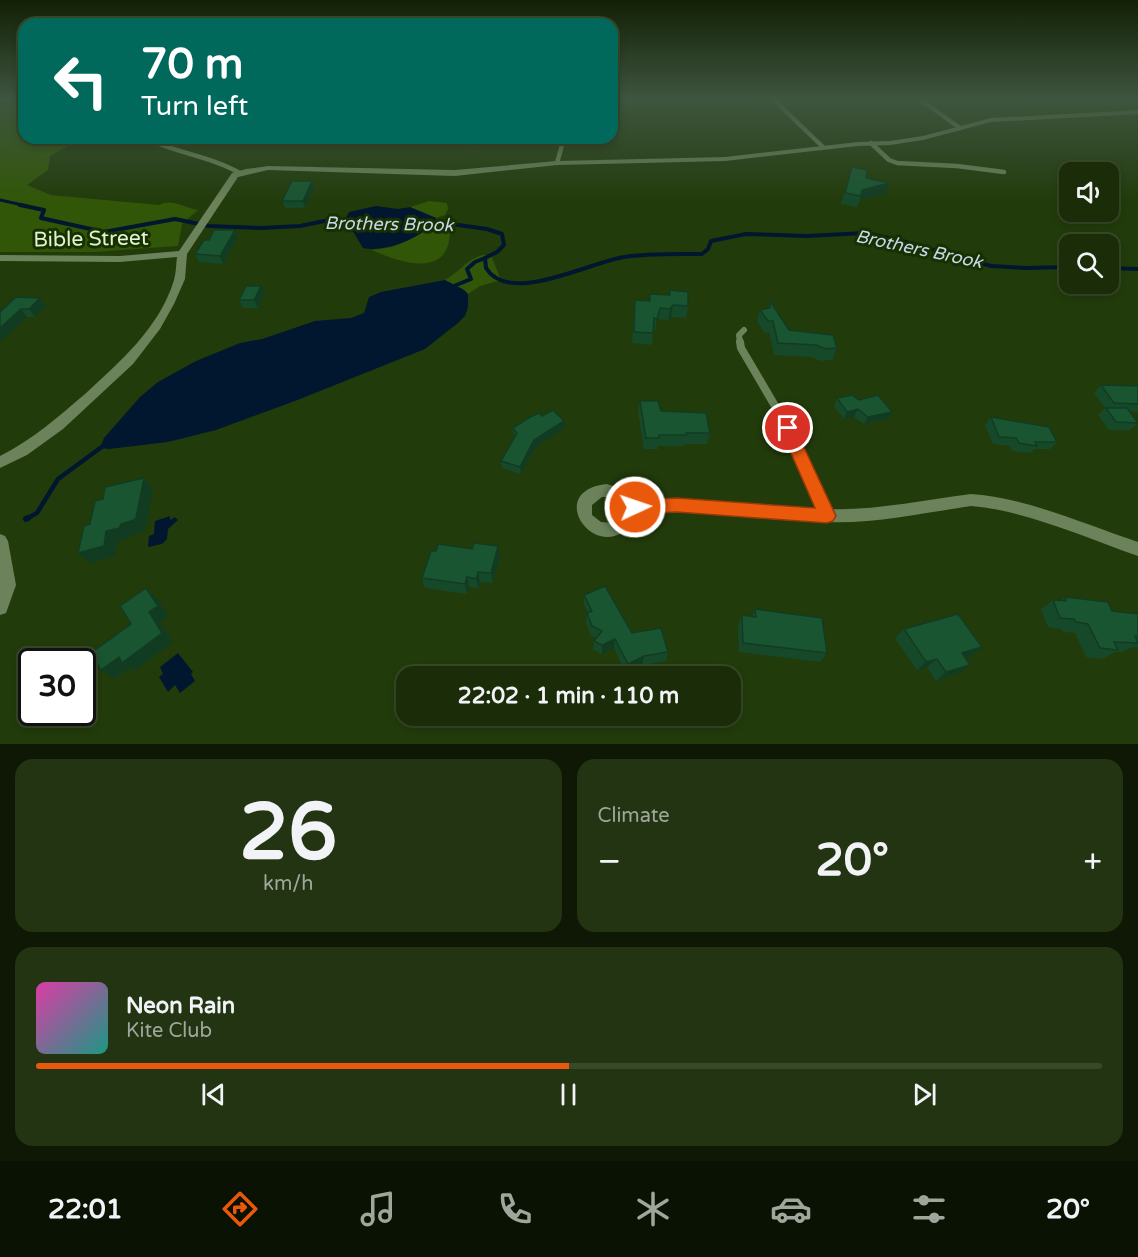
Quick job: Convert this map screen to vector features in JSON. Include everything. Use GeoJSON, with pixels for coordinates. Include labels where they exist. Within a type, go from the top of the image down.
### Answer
{"type":"FeatureCollection","features":[{"type":"Feature","properties":{"kind":"street"},"geometry":{"type":"LineString","coordinates":[[0,462],[22,451],[58,425],[129,361],[156,326],[172,298],[180,279],[182,254],[235,175],[240,173],[268,168],[455,172],[557,163],[726,159],[923,138],[943,133]]}},
{"type":"Feature","properties":{"kind":"street","name":"Bible Street"},"geometry":{"type":"LineString","coordinates":[[0,258],[120,259],[182,254]]}},
{"type":"Feature","properties":{"kind":"street"},"geometry":{"type":"LineString","coordinates":[[635,507],[677,505],[827,516],[870,514],[971,500],[987,501],[1015,507],[1138,549]]}},
{"type":"Feature","properties":{"kind":"street"},"geometry":{"type":"LineString","coordinates":[[0,541],[8,585],[0,607]]}},
{"type":"Feature","properties":{"kind":"lane"},"geometry":{"type":"LineString","coordinates":[[809,133],[824,147]]}},
{"type":"Feature","properties":{"kind":"lane"},"geometry":{"type":"LineString","coordinates":[[872,143],[889,160],[897,163],[957,166],[1004,172]]}},
{"type":"Feature","properties":{"kind":"lane"},"geometry":{"type":"LineString","coordinates":[[158,144],[212,159],[240,173]]}},
{"type":"Feature","properties":{"kind":"lane"},"geometry":{"type":"LineString","coordinates":[[557,163],[562,144]]}},
{"type":"Feature","properties":{"kind":"lane"},"geometry":{"type":"LineString","coordinates":[[744,330],[739,335],[741,348],[788,428],[827,516]]}},
{"type":"Feature","properties":{"kind":"green space"},"geometry":{"type":"Polygon","coordinates":[[[0,133],[18,133],[18,144],[71,144],[50,156],[48,170],[27,185],[51,195],[159,205],[174,203],[198,210],[182,224],[178,246],[94,252],[0,252],[0,133]]]}},
{"type":"Feature","properties":{"kind":"green space"},"geometry":{"type":"Polygon","coordinates":[[[429,201],[447,203],[448,209],[445,215],[436,218],[410,207],[429,201]]]}},
{"type":"Feature","properties":{"kind":"green space"},"geometry":{"type":"Polygon","coordinates":[[[435,221],[450,232],[447,247],[441,257],[432,262],[420,264],[408,262],[372,250],[392,247],[409,240],[435,221]]]}},
{"type":"Feature","properties":{"kind":"green space"},"geometry":{"type":"Polygon","coordinates":[[[482,255],[491,255],[501,280],[480,286],[468,294],[445,280],[471,260],[482,255]]]}},
{"type":"Feature","properties":{"kind":"water"},"geometry":{"type":"Polygon","coordinates":[[[376,206],[398,209],[410,207],[436,218],[431,225],[414,238],[382,248],[363,248],[354,233],[343,224],[349,212],[376,206]]]}},
{"type":"Feature","properties":{"kind":"water"},"geometry":{"type":"Polygon","coordinates":[[[445,280],[468,294],[468,307],[465,316],[458,323],[425,349],[216,430],[168,442],[100,448],[104,438],[140,397],[158,382],[196,361],[240,343],[262,339],[315,321],[351,318],[364,313],[369,297],[381,292],[445,280]]]}},
{"type":"Feature","properties":{"kind":"water"},"geometry":{"type":"Polygon","coordinates":[[[170,516],[170,520],[175,517],[178,520],[168,529],[167,539],[162,544],[148,547],[149,536],[154,534],[155,521],[170,516]]]}},
{"type":"Feature","properties":{"kind":"water"},"geometry":{"type":"Polygon","coordinates":[[[178,653],[193,672],[191,674],[195,681],[180,693],[175,685],[168,692],[159,677],[163,674],[160,667],[178,653]]]}},
{"type":"Feature","properties":{"kind":"building"},"geometry":{"type":"Polygon","coordinates":[[[852,167],[867,170],[866,178],[889,183],[862,190],[861,196],[845,193],[852,167]]]}},
{"type":"Feature","properties":{"kind":"building"},"geometry":{"type":"Polygon","coordinates":[[[292,181],[312,181],[303,201],[282,201],[292,181]]]}},
{"type":"Feature","properties":{"kind":"building"},"geometry":{"type":"Polygon","coordinates":[[[214,230],[235,230],[220,256],[195,254],[204,240],[209,240],[214,230]]]}},
{"type":"Feature","properties":{"kind":"building"},"geometry":{"type":"Polygon","coordinates":[[[246,286],[261,286],[254,300],[239,300],[246,286]]]}},
{"type":"Feature","properties":{"kind":"building"},"geometry":{"type":"Polygon","coordinates":[[[670,290],[688,292],[688,306],[673,305],[670,309],[660,308],[657,319],[654,318],[653,333],[634,332],[635,300],[650,301],[650,294],[670,295],[670,290]]]}},
{"type":"Feature","properties":{"kind":"building"},"geometry":{"type":"Polygon","coordinates":[[[16,297],[40,298],[29,309],[21,309],[0,328],[0,312],[16,297]]]}},
{"type":"Feature","properties":{"kind":"building"},"geometry":{"type":"Polygon","coordinates":[[[770,301],[789,330],[833,335],[837,348],[826,349],[816,345],[778,343],[773,321],[768,321],[760,310],[770,308],[770,301]]]}},
{"type":"Feature","properties":{"kind":"building"},"geometry":{"type":"Polygon","coordinates":[[[1101,385],[1138,386],[1138,404],[1114,403],[1101,385]]]}},
{"type":"Feature","properties":{"kind":"building"},"geometry":{"type":"Polygon","coordinates":[[[852,395],[859,400],[878,395],[892,412],[868,417],[858,409],[847,412],[837,398],[852,395]]]}},
{"type":"Feature","properties":{"kind":"building"},"geometry":{"type":"Polygon","coordinates":[[[640,401],[658,401],[661,411],[706,413],[710,433],[659,435],[659,438],[646,438],[640,401]]]}},
{"type":"Feature","properties":{"kind":"building"},"geometry":{"type":"Polygon","coordinates":[[[1106,408],[1127,408],[1138,423],[1116,422],[1106,408]]]}},
{"type":"Feature","properties":{"kind":"building"},"geometry":{"type":"Polygon","coordinates":[[[553,410],[564,421],[534,440],[520,467],[501,461],[517,433],[513,428],[530,417],[539,413],[542,416],[553,410]]]}},
{"type":"Feature","properties":{"kind":"building"},"geometry":{"type":"Polygon","coordinates":[[[991,417],[1049,427],[1057,442],[1035,442],[1037,446],[1019,443],[1016,438],[999,437],[991,417]]]}},
{"type":"Feature","properties":{"kind":"building"},"geometry":{"type":"Polygon","coordinates":[[[144,478],[136,518],[121,524],[119,528],[106,531],[104,546],[78,553],[84,526],[90,524],[95,501],[103,499],[105,487],[144,478]]]}},
{"type":"Feature","properties":{"kind":"building"},"geometry":{"type":"Polygon","coordinates":[[[474,543],[498,546],[491,573],[478,572],[476,579],[467,577],[465,584],[422,578],[431,551],[436,551],[438,544],[472,549],[474,543]]]}},
{"type":"Feature","properties":{"kind":"building"},"geometry":{"type":"Polygon","coordinates":[[[605,586],[632,633],[661,628],[668,652],[644,656],[628,664],[615,639],[602,645],[594,641],[602,631],[592,626],[587,613],[592,611],[584,595],[605,586]]]}},
{"type":"Feature","properties":{"kind":"building"},"geometry":{"type":"Polygon","coordinates":[[[146,588],[158,606],[149,612],[162,633],[122,663],[119,657],[101,670],[96,662],[96,649],[131,624],[120,606],[146,588]]]}},
{"type":"Feature","properties":{"kind":"building"},"geometry":{"type":"Polygon","coordinates":[[[1065,597],[1108,602],[1112,611],[1138,614],[1138,637],[1135,636],[1138,643],[1114,642],[1118,650],[1100,648],[1088,624],[1076,622],[1074,619],[1060,618],[1053,600],[1066,601],[1065,597]]]}},
{"type":"Feature","properties":{"kind":"building"},"geometry":{"type":"Polygon","coordinates":[[[755,609],[822,618],[827,653],[743,643],[742,615],[756,617],[755,609]]]}},
{"type":"Feature","properties":{"kind":"building"},"geometry":{"type":"Polygon","coordinates":[[[958,614],[982,647],[962,653],[970,665],[946,672],[937,659],[926,662],[904,629],[958,614]]]}},
{"type":"Feature","properties":{"kind":"waterway","name":"Brothers Brook"},"geometry":{"type":"LineString","coordinates":[[0,200],[27,206]]}},
{"type":"Feature","properties":{"kind":"waterway","name":"Brothers Brook"},"geometry":{"type":"LineString","coordinates":[[20,205],[44,210],[41,218],[104,232],[175,219],[209,226],[261,228],[300,226],[329,220],[349,220]]}},
{"type":"Feature","properties":{"kind":"waterway","name":"Brothers Brook"},"geometry":{"type":"LineString","coordinates":[[430,221],[487,229],[502,234],[504,245],[497,252],[485,258]]}},
{"type":"Feature","properties":{"kind":"waterway","name":"Brothers Brook"},"geometry":{"type":"LineString","coordinates":[[485,258],[486,268],[497,279],[512,283],[531,283],[624,257],[653,254],[702,254],[708,249],[711,241],[746,234],[807,236],[866,233],[991,266],[1059,267]]}},
{"type":"Feature","properties":{"kind":"waterway"},"geometry":{"type":"LineString","coordinates":[[449,288],[471,279],[467,269],[475,262],[485,258]]}},
{"type":"Feature","properties":{"kind":"waterway","name":"Brothers Brook"},"geometry":{"type":"LineString","coordinates":[[1119,268],[1138,269]]}},
{"type":"Feature","properties":{"kind":"waterway"},"geometry":{"type":"LineString","coordinates":[[28,518],[26,519],[37,513],[58,479],[103,446]]}},
{"type":"Feature","properties":{"kind":"route"},"geometry":{"type":"LineString","coordinates":[[635,507],[677,505],[827,516],[788,428]]}}]}
